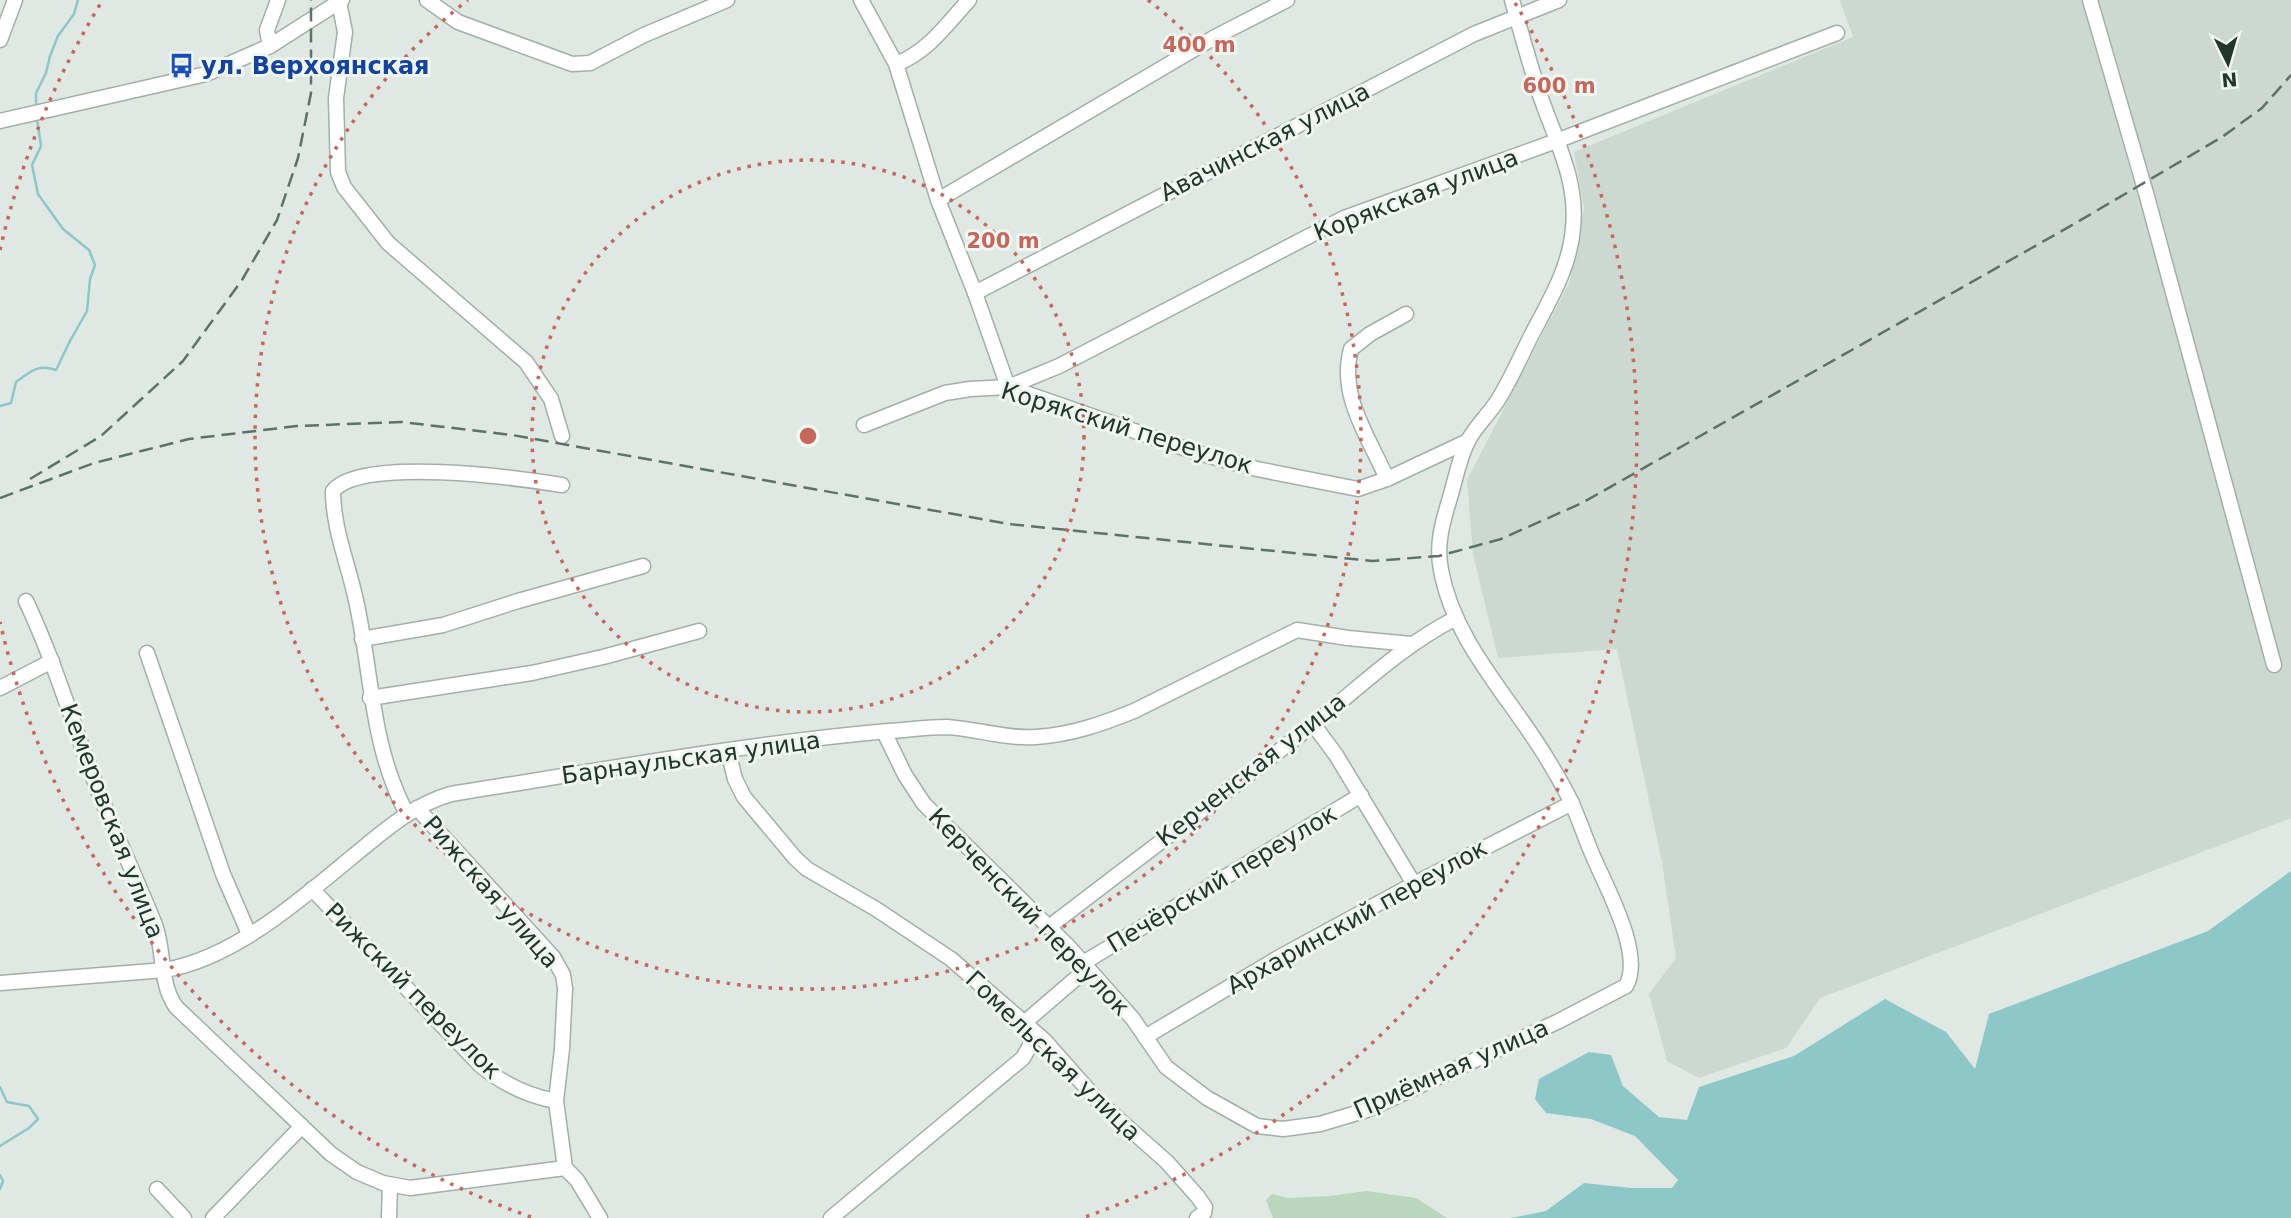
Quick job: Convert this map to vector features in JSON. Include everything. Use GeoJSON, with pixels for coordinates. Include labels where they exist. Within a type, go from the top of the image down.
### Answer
{"type":"FeatureCollection","features":[{"type":"Feature","properties":{"kind":"street"},"geometry":{"type":"LineString","coordinates":[[0,40],[15,0]]}},
{"type":"Feature","properties":{"kind":"street"},"geometry":{"type":"LineString","coordinates":[[270,46],[267,30],[278,0]]}},
{"type":"Feature","properties":{"kind":"street"},"geometry":{"type":"LineString","coordinates":[[427,0],[458,22],[572,64],[590,63],[644,35],[727,0]]}},
{"type":"Feature","properties":{"kind":"street"},"geometry":{"type":"LineString","coordinates":[[861,0],[896,64],[938,200],[1008,387]]}},
{"type":"Feature","properties":{"kind":"street"},"geometry":{"type":"LineString","coordinates":[[896,64],[930,43],[969,0]]}},
{"type":"Feature","properties":{"kind":"street"},"geometry":{"type":"LineString","coordinates":[[938,200],[1215,37],[1287,0]]}},
{"type":"Feature","properties":{"kind":"street"},"geometry":{"type":"LineString","coordinates":[[1512,0],[1541,97],[1559,140],[1574,202],[1573,228],[1569,253],[1559,280],[1499,399],[1468,442],[1439,543],[1443,579],[1456,618],[1496,685],[1544,754],[1572,803]]}},
{"type":"Feature","properties":{"kind":"street","name":"Авачинская улица"},"geometry":{"type":"LineString","coordinates":[[975,293],[1416,63],[1516,16],[1559,0]]}},
{"type":"Feature","properties":{"kind":"street"},"geometry":{"type":"LineString","coordinates":[[2090,0],[2147,193],[2274,665]]}},
{"type":"Feature","properties":{"kind":"street"},"geometry":{"type":"LineString","coordinates":[[5,121],[206,74],[270,46],[341,1],[345,32],[336,98],[338,172],[344,187],[388,243],[526,362],[551,399],[562,436]]}},
{"type":"Feature","properties":{"kind":"street","name":"Корякская улица"},"geometry":{"type":"LineString","coordinates":[[1008,387],[1070,360],[1345,218],[1559,140],[1837,33]]}},
{"type":"Feature","properties":{"kind":"street"},"geometry":{"type":"LineString","coordinates":[[1387,479],[1353,405],[1347,386],[1347,371],[1351,349],[1370,334],[1406,314]]}},
{"type":"Feature","properties":{"kind":"street","name":"Корякский переулок"},"geometry":{"type":"LineString","coordinates":[[864,425],[945,393],[971,388],[1008,387],[1122,428],[1256,468],[1358,489],[1387,479],[1468,442]]}},
{"type":"Feature","properties":{"kind":"street","name":"Рижская улица"},"geometry":{"type":"LineString","coordinates":[[562,485],[514,477],[393,471],[364,475],[342,482],[333,491],[333,500],[355,597],[370,698],[390,778],[412,811],[552,957],[563,975],[563,1037],[556,1101],[565,1168]]}},
{"type":"Feature","properties":{"kind":"street"},"geometry":{"type":"LineString","coordinates":[[362,639],[443,625],[643,566]]}},
{"type":"Feature","properties":{"kind":"street","name":"Кемеровская улица"},"geometry":{"type":"LineString","coordinates":[[26,601],[52,661],[113,828],[156,928],[165,970],[165,988],[176,1007],[342,1163],[357,1172],[390,1185],[418,1188],[565,1168]]}},
{"type":"Feature","properties":{"kind":"street","name":"Керченская улица"},"geometry":{"type":"LineString","coordinates":[[1049,927],[1313,724],[1411,644],[1456,618]]}},
{"type":"Feature","properties":{"kind":"street","name":"Барнаульская улица"},"geometry":{"type":"LineString","coordinates":[[0,983],[165,970],[182,967],[210,956],[248,934],[312,889],[412,811],[451,794],[728,751],[884,732],[947,727],[1034,738],[1080,730],[1124,715],[1183,689],[1263,645],[1297,630],[1411,644]]}},
{"type":"Feature","properties":{"kind":"street"},"geometry":{"type":"LineString","coordinates":[[370,698],[533,673],[699,631]]}},
{"type":"Feature","properties":{"kind":"street"},"geometry":{"type":"LineString","coordinates":[[147,653],[223,874],[248,934]]}},
{"type":"Feature","properties":{"kind":"street"},"geometry":{"type":"LineString","coordinates":[[0,688],[52,661]]}},
{"type":"Feature","properties":{"kind":"street"},"geometry":{"type":"LineString","coordinates":[[1313,724],[1336,755],[1414,884]]}},
{"type":"Feature","properties":{"kind":"street","name":"Керченский переулок"},"geometry":{"type":"LineString","coordinates":[[884,732],[905,775],[924,804],[1086,966],[1145,1037],[1166,1067],[1243,1120],[1258,1126]]}},
{"type":"Feature","properties":{"kind":"street","name":"Гомельская улица"},"geometry":{"type":"LineString","coordinates":[[728,751],[735,779],[744,797],[794,858],[807,869],[876,909],[951,959],[1044,1040],[1082,1085],[1167,1163],[1198,1197],[1205,1207],[1205,1213],[1197,1218]]}},
{"type":"Feature","properties":{"kind":"street","name":"Печёрский переулок"},"geometry":{"type":"LineString","coordinates":[[1024,1023],[1086,966],[1361,795]]}},
{"type":"Feature","properties":{"kind":"street","name":"Архаринский переулок"},"geometry":{"type":"LineString","coordinates":[[1145,1037],[1279,957],[1572,803]]}},
{"type":"Feature","properties":{"kind":"street","name":"Приёмная улица"},"geometry":{"type":"LineString","coordinates":[[1258,1126],[1283,1129],[1320,1124],[1367,1110],[1623,990],[1631,975],[1631,962],[1619,911],[1590,850],[1572,803]]}},
{"type":"Feature","properties":{"kind":"street","name":"Рижский переулок"},"geometry":{"type":"LineString","coordinates":[[312,889],[480,1065],[502,1082],[526,1093],[556,1101]]}},
{"type":"Feature","properties":{"kind":"street"},"geometry":{"type":"LineString","coordinates":[[831,1218],[1023,1058],[1036,1035]]}},
{"type":"Feature","properties":{"kind":"street"},"geometry":{"type":"LineString","coordinates":[[213,1218],[302,1126]]}},
{"type":"Feature","properties":{"kind":"street"},"geometry":{"type":"LineString","coordinates":[[565,1168],[577,1180],[600,1218]]}},
{"type":"Feature","properties":{"kind":"street"},"geometry":{"type":"LineString","coordinates":[[389,1218],[390,1185]]}},
{"type":"Feature","properties":{"kind":"street"},"geometry":{"type":"LineString","coordinates":[[157,1189],[184,1218]]}},
{"type":"Feature","properties":{"kind":"shaded area"},"geometry":{"type":"Polygon","coordinates":[[[1840,0],[2291,0],[2291,818],[1820,998],[1786,1048],[1699,1078],[1667,1061],[1649,994],[1676,958],[1662,862],[1617,649],[1498,658],[1473,554],[1467,480],[1570,281],[1584,208],[1574,152],[1853,37],[1840,0]]]}},
{"type":"Feature","properties":{"kind":"green space"},"geometry":{"type":"Polygon","coordinates":[[[1366,1191],[1416,1198],[1447,1218],[1273,1218],[1266,1200],[1272,1194],[1288,1198],[1366,1191]]]}},
{"type":"Feature","properties":{"kind":"water"},"geometry":{"type":"Polygon","coordinates":[[[2291,871],[2291,1218],[1511,1218],[1546,1211],[1584,1183],[1631,1188],[1672,1188],[1678,1180],[1635,1136],[1591,1119],[1546,1113],[1535,1099],[1539,1079],[1589,1052],[1611,1055],[1623,1086],[1659,1117],[1687,1120],[1699,1087],[1794,1056],[1885,999],[1946,1032],[1975,1069],[1989,1014],[2208,931],[2291,871]]]}},
{"type":"Feature","properties":{"kind":"waterway"},"geometry":{"type":"LineString","coordinates":[[36,109],[36,93],[46,73],[50,56],[58,36],[74,14],[78,0]]}},
{"type":"Feature","properties":{"kind":"waterway"},"geometry":{"type":"LineString","coordinates":[[0,406],[11,403],[16,382],[26,375],[39,368],[56,370],[87,311],[90,279],[95,265],[89,250],[63,229],[38,194],[32,165],[41,146],[37,119]]}},
{"type":"Feature","properties":{"kind":"waterway"},"geometry":{"type":"LineString","coordinates":[[0,1087],[7,1102],[29,1106],[38,1119],[29,1128],[0,1146]]}},
{"type":"Feature","properties":{"kind":"waterway"},"geometry":{"type":"LineString","coordinates":[[0,1175],[3,1181],[0,1189]]}},
{"type":"Feature","properties":{"kind":"railway"},"geometry":{"type":"LineString","coordinates":[[30,479],[101,436],[183,361],[242,280],[277,220],[298,158],[311,93],[311,0]]}},
{"type":"Feature","properties":{"kind":"railway"},"geometry":{"type":"LineString","coordinates":[[0,498],[94,463],[189,439],[297,426],[402,422],[512,435],[1009,524],[1372,561],[1439,556],[1501,539],[1582,503],[2222,137],[2262,108],[2291,75]]}},
{"type":"Feature","properties":{"kind":"place","name":"ул. Верхоянская"},"geometry":{"type":"Point","coordinates":[181,66]}}]}
